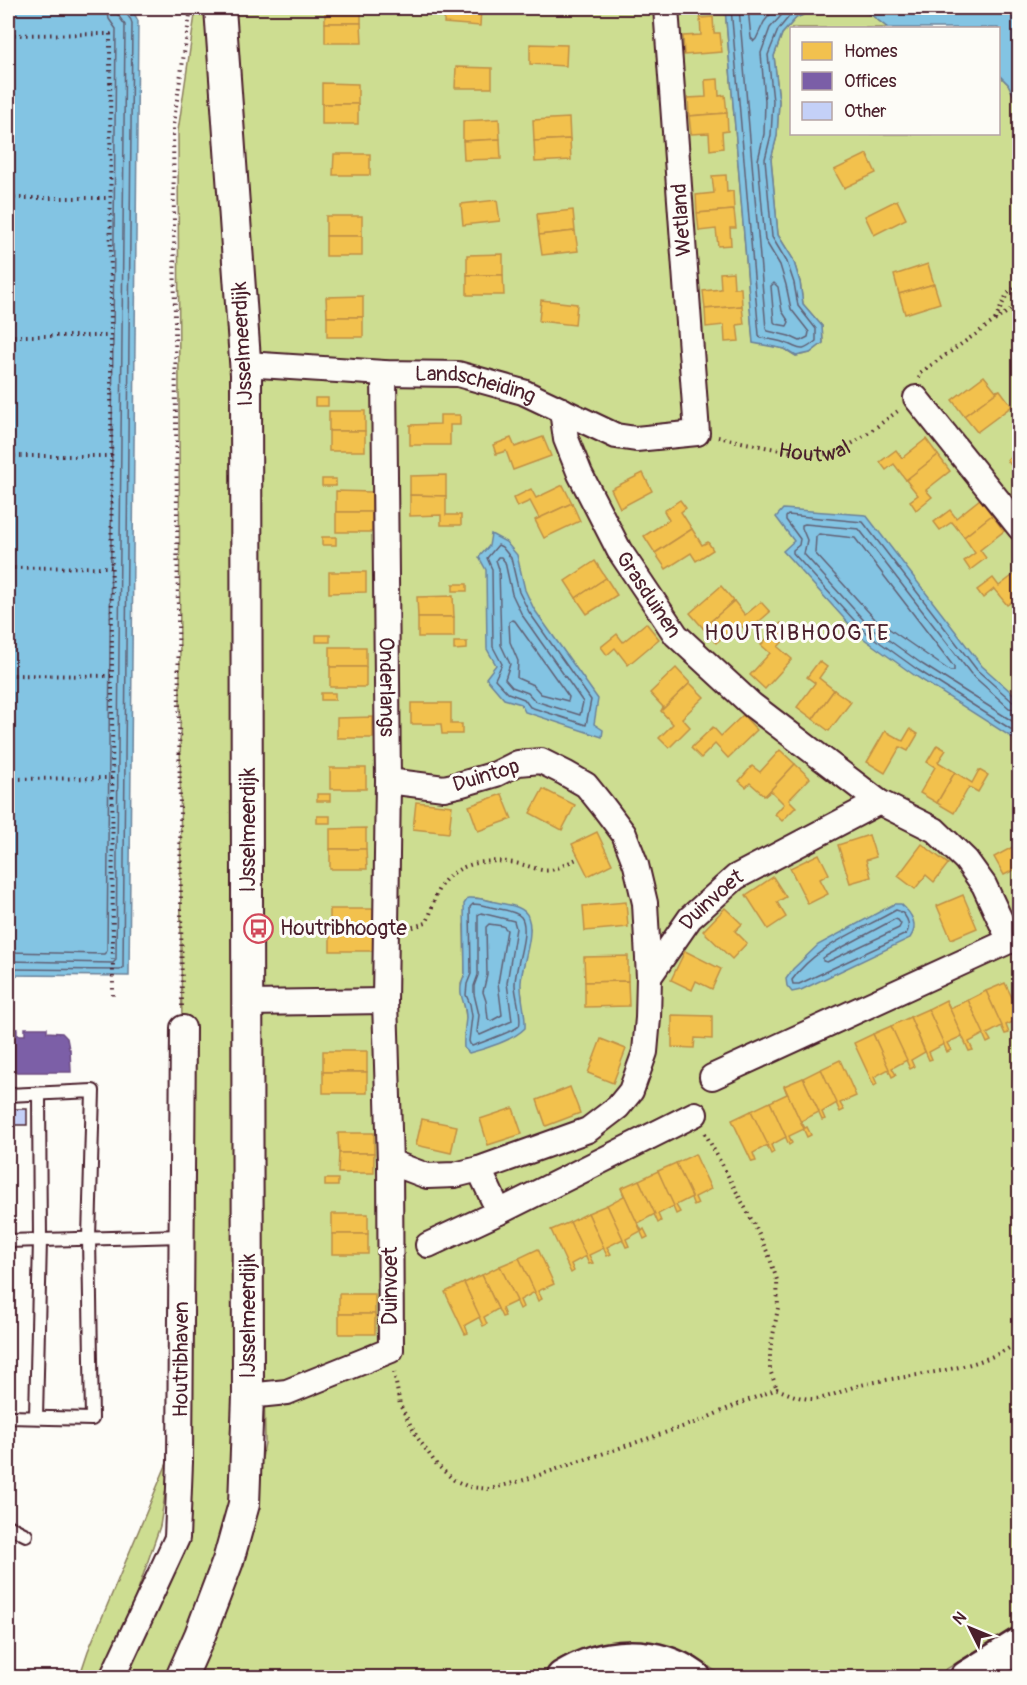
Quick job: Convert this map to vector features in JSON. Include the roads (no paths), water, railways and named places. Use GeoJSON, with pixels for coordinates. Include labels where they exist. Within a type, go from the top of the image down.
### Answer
{"type":"FeatureCollection","features":[{"type":"Feature","properties":{"kind":"main road"},"geometry":{"type":"LineString","coordinates":[[967,1677],[1020,1645]]}},
{"type":"Feature","properties":{"kind":"main road"},"geometry":{"type":"LineString","coordinates":[[563,1677],[576,1669],[605,1660],[634,1656],[664,1663],[694,1677]]}},
{"type":"Feature","properties":{"kind":"main road"},"geometry":{"type":"LineString","coordinates":[[1010,1677],[1020,1672]]}},
{"type":"Feature","properties":{"kind":"street","name":"IJsselmeerdijk"},"geometry":{"type":"LineString","coordinates":[[182,1677],[228,1561],[244,1504],[248,1396],[245,364],[220,8]]}},
{"type":"Feature","properties":{"kind":"street","name":"Wetland"},"geometry":{"type":"LineString","coordinates":[[666,8],[697,434]]}},
{"type":"Feature","properties":{"kind":"street","name":"Landscheiding"},"geometry":{"type":"LineString","coordinates":[[245,364],[384,373],[458,374],[523,392],[616,436],[636,439],[697,434]]}},
{"type":"Feature","properties":{"kind":"street","name":"Onderlangs"},"geometry":{"type":"LineString","coordinates":[[384,373],[388,782],[386,1000],[390,1162]]}},
{"type":"Feature","properties":{"kind":"street"},"geometry":{"type":"LineString","coordinates":[[916,398],[1020,528]]}},
{"type":"Feature","properties":{"kind":"street","name":"Grasduinen"},"geometry":{"type":"LineString","coordinates":[[562,410],[566,439],[580,474],[619,550],[676,635],[752,705],[879,802]]}},
{"type":"Feature","properties":{"kind":"street","name":"Duintop"},"geometry":{"type":"LineString","coordinates":[[388,782],[444,788],[496,774],[518,763],[541,761],[586,785],[624,834],[636,865],[645,903],[649,977]]}},
{"type":"Feature","properties":{"kind":"street"},"geometry":{"type":"LineString","coordinates":[[712,1077],[1015,939],[984,885],[966,860],[935,830],[879,802]]}},
{"type":"Feature","properties":{"kind":"street","name":"Duinvoet"},"geometry":{"type":"LineString","coordinates":[[649,977],[690,918],[736,877],[879,802]]}},
{"type":"Feature","properties":{"kind":"street"},"geometry":{"type":"LineString","coordinates":[[390,1162],[427,1176],[455,1175],[479,1170],[588,1130],[618,1107],[631,1091],[645,1052],[649,977]]}},
{"type":"Feature","properties":{"kind":"street"},"geometry":{"type":"LineString","coordinates":[[248,1003],[386,1000]]}},
{"type":"Feature","properties":{"kind":"street","name":"Houtribhaven"},"geometry":{"type":"LineString","coordinates":[[112,1677],[177,1538],[180,1462],[183,1028]]}},
{"type":"Feature","properties":{"kind":"street","name":"Duinvoet"},"geometry":{"type":"LineString","coordinates":[[428,1245],[695,1114]]}},
{"type":"Feature","properties":{"kind":"street","name":"Duinvoet"},"geometry":{"type":"LineString","coordinates":[[248,1396],[287,1392],[391,1350],[390,1162]]}},
{"type":"Feature","properties":{"kind":"street"},"geometry":{"type":"LineString","coordinates":[[479,1170],[499,1212]]}},
{"type":"Feature","properties":{"kind":"lane"},"geometry":{"type":"LineString","coordinates":[[8,1095],[93,1091],[89,1238],[92,1419],[8,1417]]}},
{"type":"Feature","properties":{"kind":"lane"},"geometry":{"type":"LineString","coordinates":[[36,1417],[40,1240],[39,1094]]}},
{"type":"Feature","properties":{"kind":"lane"},"geometry":{"type":"LineString","coordinates":[[8,1241],[182,1236]]}},
{"type":"Feature","properties":{"kind":"lane"},"geometry":{"type":"LineString","coordinates":[[8,1526],[26,1535]]}},
{"type":"Feature","properties":{"kind":"water"},"geometry":{"type":"Polygon","coordinates":[[[725,8],[1019,8],[1019,102],[1000,76],[1000,27],[887,27],[870,14],[858,11],[834,11],[810,12],[796,18],[782,34],[774,56],[779,101],[777,136],[771,159],[778,235],[793,259],[800,282],[803,304],[822,326],[823,343],[810,353],[796,356],[785,349],[753,343],[725,8]]]}},
{"type":"Feature","properties":{"kind":"water"},"geometry":{"type":"Polygon","coordinates":[[[8,9],[126,9],[134,13],[138,21],[129,976],[8,975],[8,9]]]}},
{"type":"Feature","properties":{"kind":"water"},"geometry":{"type":"Polygon","coordinates":[[[783,509],[866,515],[982,666],[1019,699],[1019,744],[914,675],[860,636],[783,551],[794,541],[776,517],[783,509]]]}},
{"type":"Feature","properties":{"kind":"water"},"geometry":{"type":"Polygon","coordinates":[[[491,534],[506,542],[517,555],[525,590],[534,609],[598,699],[594,724],[603,730],[602,737],[525,712],[521,704],[504,699],[486,678],[496,665],[487,649],[486,570],[479,557],[489,546],[491,534]]]}},
{"type":"Feature","properties":{"kind":"water"},"geometry":{"type":"Polygon","coordinates":[[[468,898],[484,899],[520,909],[528,917],[530,924],[521,982],[525,1028],[507,1040],[469,1053],[464,1048],[466,1012],[461,993],[465,974],[464,904],[468,898]]]}},
{"type":"Feature","properties":{"kind":"water"},"geometry":{"type":"Polygon","coordinates":[[[894,904],[901,904],[913,920],[914,929],[910,938],[801,990],[792,992],[787,986],[786,979],[793,969],[818,945],[894,904]]]}},
{"type":"Feature","properties":{"kind":"place","name":"Houtribhoogte"},"geometry":{"type":"Point","coordinates":[259,928]}},
{"type":"Feature","properties":{"kind":"district","name":"HOUTRIBHOOGTE"},"geometry":{"type":"Point","coordinates":[797,632]}}]}
